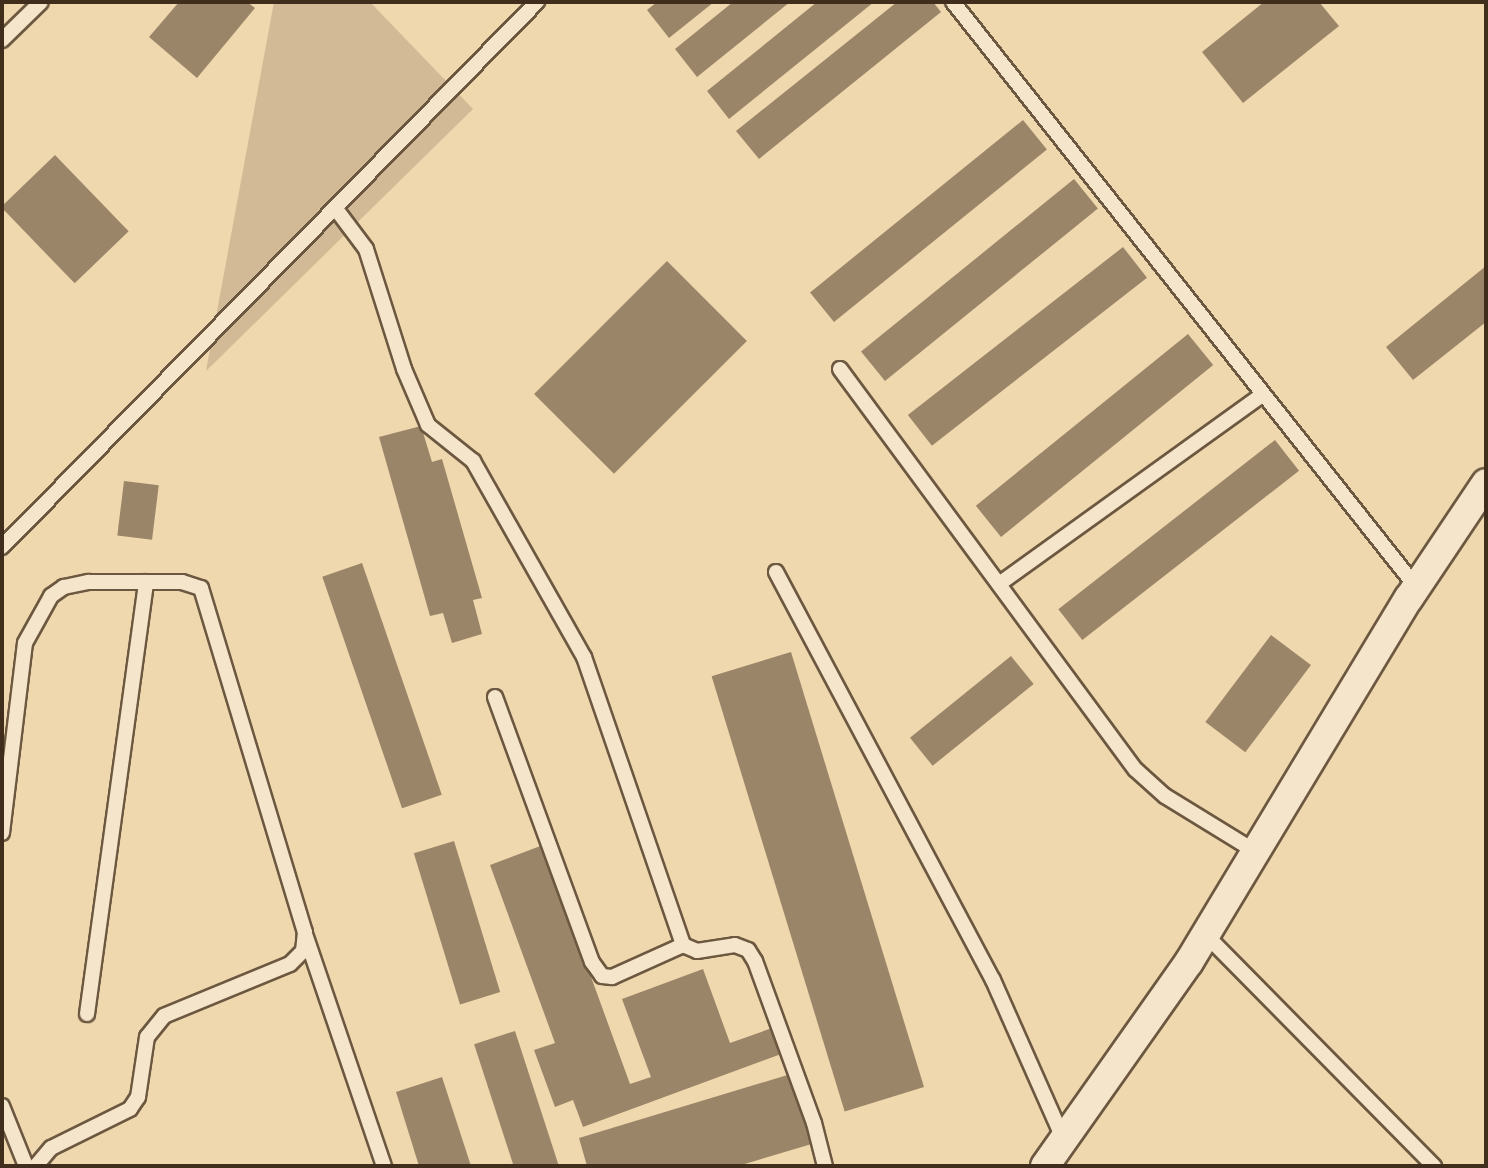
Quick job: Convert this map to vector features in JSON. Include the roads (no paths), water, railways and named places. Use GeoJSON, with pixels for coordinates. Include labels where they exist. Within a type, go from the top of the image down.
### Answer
{"type":"FeatureCollection","features":[{"type":"Feature","properties":{"kind":"street"},"geometry":{"type":"LineString","coordinates":[[1045,1166],[1206,935],[1417,588],[1486,483]]}},
{"type":"Feature","properties":{"kind":"lane"},"geometry":{"type":"LineString","coordinates":[[2,40],[41,2]]}},
{"type":"Feature","properties":{"kind":"lane"},"geometry":{"type":"LineString","coordinates":[[2,547],[337,209],[537,2]]}},
{"type":"Feature","properties":{"kind":"lane"},"geometry":{"type":"LineString","coordinates":[[953,2],[1417,588]]}},
{"type":"Feature","properties":{"kind":"lane"},"geometry":{"type":"LineString","coordinates":[[337,209],[366,249],[404,369],[428,425],[474,461],[584,657],[683,945]]}},
{"type":"Feature","properties":{"kind":"lane"},"geometry":{"type":"LineString","coordinates":[[840,369],[1136,770],[1165,796],[1255,852]]}},
{"type":"Feature","properties":{"kind":"lane"},"geometry":{"type":"LineString","coordinates":[[999,584],[1264,394]]}},
{"type":"Feature","properties":{"kind":"lane"},"geometry":{"type":"LineString","coordinates":[[776,572],[993,980],[1063,1138]]}},
{"type":"Feature","properties":{"kind":"lane"},"geometry":{"type":"LineString","coordinates":[[87,1014],[146,582]]}},
{"type":"Feature","properties":{"kind":"lane"},"geometry":{"type":"LineString","coordinates":[[2,833],[25,643],[39,613],[64,587],[182,582],[201,588],[304,932],[384,1166]]}},
{"type":"Feature","properties":{"kind":"lane"},"geometry":{"type":"LineString","coordinates":[[495,697],[592,962],[602,976],[612,977],[683,945],[697,951],[735,945],[748,950],[814,1123],[825,1166]]}},
{"type":"Feature","properties":{"kind":"lane"},"geometry":{"type":"LineString","coordinates":[[36,1166],[51,1148],[130,1108],[138,1097],[147,1037],[154,1025],[176,1011],[290,964],[303,951],[304,932]]}},
{"type":"Feature","properties":{"kind":"lane"},"geometry":{"type":"LineString","coordinates":[[1206,935],[1434,1166]]}},
{"type":"Feature","properties":{"kind":"lane"},"geometry":{"type":"LineString","coordinates":[[2,1105],[26,1166]]}}]}
